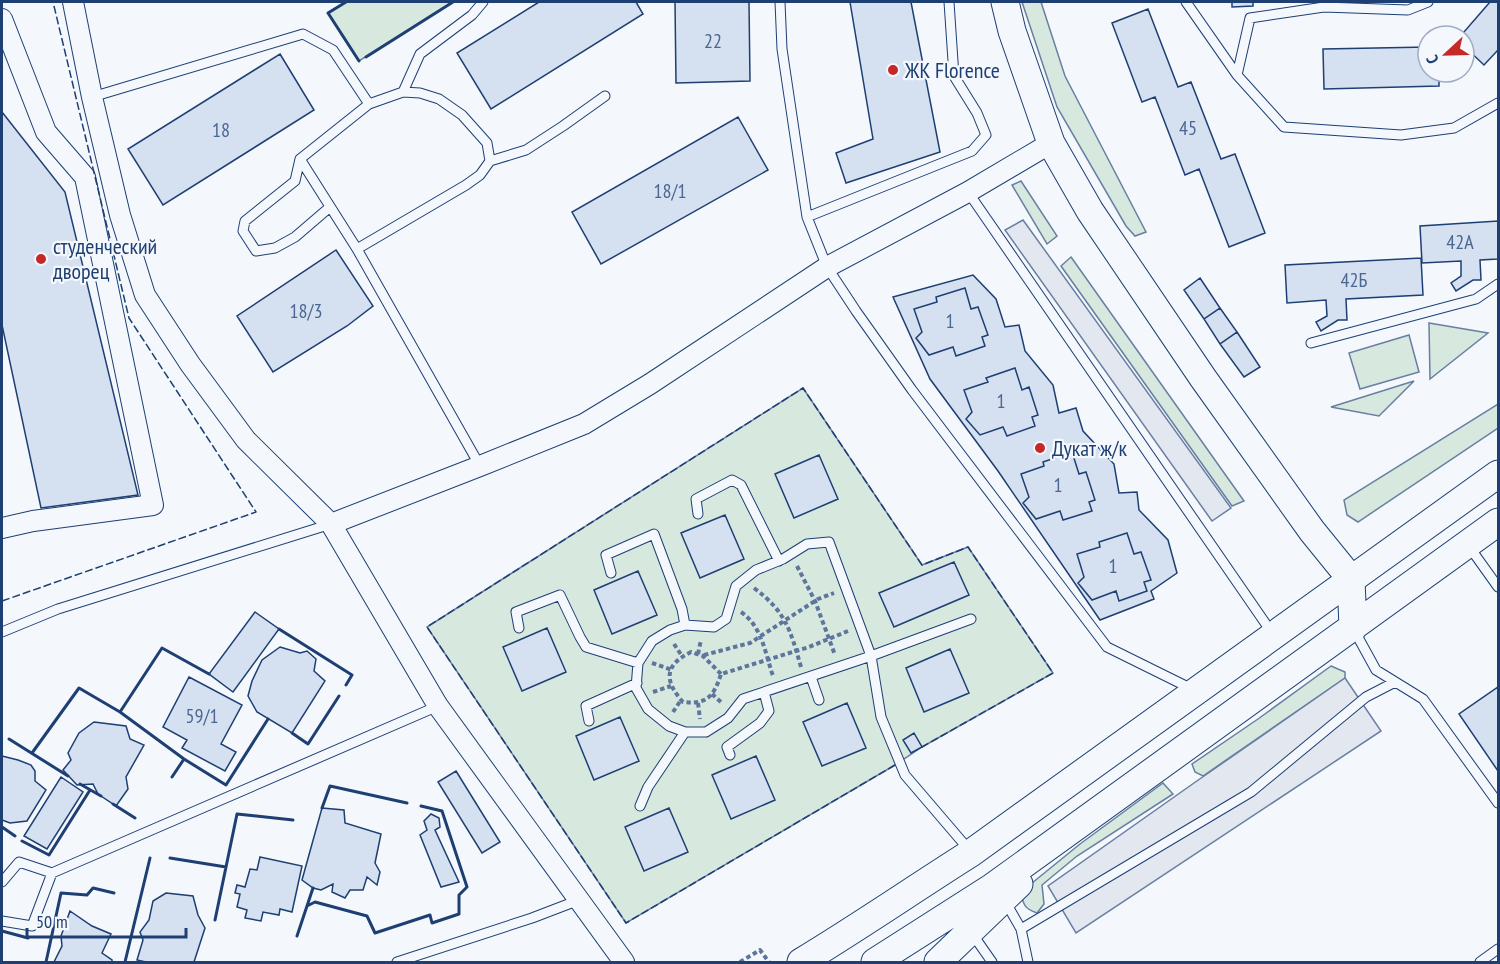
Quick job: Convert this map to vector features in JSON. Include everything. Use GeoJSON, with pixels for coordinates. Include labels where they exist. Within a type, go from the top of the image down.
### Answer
{"type":"FeatureCollection","features":[{"type":"Feature","properties":{"kind":"main road"},"geometry":{"type":"LineString","coordinates":[[1005,2],[1012,31],[1051,143],[1090,211],[1203,378],[1312,531],[1351,579],[1353,627]]}},
{"type":"Feature","properties":{"kind":"main road"},"geometry":{"type":"LineString","coordinates":[[801,963],[971,853],[1498,474]]}},
{"type":"Feature","properties":{"kind":"main road"},"geometry":{"type":"LineString","coordinates":[[875,963],[991,888],[1498,522]]}},
{"type":"Feature","properties":{"kind":"main road"},"geometry":{"type":"LineString","coordinates":[[938,963],[1095,813]]}},
{"type":"Feature","properties":{"kind":"main road"},"geometry":{"type":"LineString","coordinates":[[847,934],[865,963]]}},
{"type":"Feature","properties":{"kind":"street"},"geometry":{"type":"LineString","coordinates":[[73,2],[92,97],[120,215],[146,295],[190,364],[246,440],[332,524],[438,706],[579,900],[620,961]]}},
{"type":"Feature","properties":{"kind":"street"},"geometry":{"type":"LineString","coordinates":[[2,19],[46,132],[85,177],[153,505],[33,521],[2,528]]}},
{"type":"Feature","properties":{"kind":"street"},"geometry":{"type":"LineString","coordinates":[[332,524],[584,424],[650,384],[827,267],[968,192],[1051,143]]}},
{"type":"Feature","properties":{"kind":"lane"},"geometry":{"type":"LineString","coordinates":[[403,92],[420,54],[472,15],[483,2]]}},
{"type":"Feature","properties":{"kind":"lane"},"geometry":{"type":"LineString","coordinates":[[780,2],[782,49],[807,217],[827,267],[912,390],[1107,647],[1196,691]]}},
{"type":"Feature","properties":{"kind":"lane"},"geometry":{"type":"LineString","coordinates":[[807,217],[972,151],[986,135],[977,113],[954,76],[949,2]]}},
{"type":"Feature","properties":{"kind":"lane"},"geometry":{"type":"LineString","coordinates":[[1186,2],[1237,75],[1284,127],[1401,135],[1454,128],[1498,103]]}},
{"type":"Feature","properties":{"kind":"lane"},"geometry":{"type":"LineString","coordinates":[[1237,75],[1250,18],[1324,7],[1408,10],[1428,2]]}},
{"type":"Feature","properties":{"kind":"lane"},"geometry":{"type":"LineString","coordinates":[[92,97],[303,34],[333,50],[369,104]]}},
{"type":"Feature","properties":{"kind":"lane"},"geometry":{"type":"LineString","coordinates":[[330,207],[295,237],[275,248],[256,250],[243,231],[245,221],[296,180],[300,159],[369,104],[403,92],[420,93],[439,99],[462,115],[487,143],[490,161]]}},
{"type":"Feature","properties":{"kind":"lane"},"geometry":{"type":"LineString","coordinates":[[357,249],[466,185],[480,175],[490,161],[526,150],[605,96]]}},
{"type":"Feature","properties":{"kind":"lane"},"geometry":{"type":"LineString","coordinates":[[300,159],[357,249],[480,466]]}},
{"type":"Feature","properties":{"kind":"lane"},"geometry":{"type":"LineString","coordinates":[[968,192],[1274,635]]}},
{"type":"Feature","properties":{"kind":"lane"},"geometry":{"type":"LineString","coordinates":[[1311,343],[1476,299],[1498,285]]}},
{"type":"Feature","properties":{"kind":"lane"},"geometry":{"type":"LineString","coordinates":[[698,514],[696,499],[732,480],[741,485],[779,561]]}},
{"type":"Feature","properties":{"kind":"lane"},"geometry":{"type":"LineString","coordinates":[[2,632],[58,609],[332,524]]}},
{"type":"Feature","properties":{"kind":"lane"},"geometry":{"type":"LineString","coordinates":[[611,573],[606,555],[654,534],[682,609],[685,625]]}},
{"type":"Feature","properties":{"kind":"lane"},"geometry":{"type":"LineString","coordinates":[[971,619],[871,656],[840,667],[743,699],[728,718],[706,732],[685,732],[669,726],[648,709],[636,688],[638,663],[652,641],[670,630],[685,625],[714,627],[726,619],[736,586],[756,570],[779,561],[807,544],[829,542],[871,656],[881,717],[905,776],[971,853]]}},
{"type":"Feature","properties":{"kind":"lane"},"geometry":{"type":"LineString","coordinates":[[1468,544],[1498,587]]}},
{"type":"Feature","properties":{"kind":"lane"},"geometry":{"type":"LineString","coordinates":[[519,628],[516,612],[560,595],[586,647],[638,663]]}},
{"type":"Feature","properties":{"kind":"lane"},"geometry":{"type":"LineString","coordinates":[[1353,627],[1377,670],[1423,699],[1498,802]]}},
{"type":"Feature","properties":{"kind":"lane"},"geometry":{"type":"LineString","coordinates":[[808,678],[819,700]]}},
{"type":"Feature","properties":{"kind":"lane"},"geometry":{"type":"LineString","coordinates":[[1021,929],[1251,792],[1366,697],[1395,682]]}},
{"type":"Feature","properties":{"kind":"lane"},"geometry":{"type":"LineString","coordinates":[[589,721],[586,706],[637,683]]}},
{"type":"Feature","properties":{"kind":"lane"},"geometry":{"type":"LineString","coordinates":[[730,755],[727,747],[760,723],[769,711],[764,692]]}},
{"type":"Feature","properties":{"kind":"lane"},"geometry":{"type":"LineString","coordinates":[[2,882],[19,862],[52,873],[438,706]]}},
{"type":"Feature","properties":{"kind":"lane"},"geometry":{"type":"LineString","coordinates":[[640,806],[648,788],[685,732]]}},
{"type":"Feature","properties":{"kind":"lane"},"geometry":{"type":"LineString","coordinates":[[2,921],[32,926],[52,873]]}},
{"type":"Feature","properties":{"kind":"lane"},"geometry":{"type":"LineString","coordinates":[[1004,899],[1021,929],[1029,963]]}},
{"type":"Feature","properties":{"kind":"lane"},"geometry":{"type":"LineString","coordinates":[[397,963],[579,900]]}},
{"type":"Feature","properties":{"kind":"lane"},"geometry":{"type":"LineString","coordinates":[[970,932],[992,963]]}},
{"type":"Feature","properties":{"kind":"lane"},"geometry":{"type":"LineString","coordinates":[[1480,963],[1498,948]]}},
{"type":"Feature","properties":{"kind":"path"},"geometry":{"type":"LineString","coordinates":[[790,555],[807,582],[840,667]]}},
{"type":"Feature","properties":{"kind":"path"},"geometry":{"type":"LineString","coordinates":[[744,580],[778,608],[786,620],[808,678]]}},
{"type":"Feature","properties":{"kind":"path"},"geometry":{"type":"LineString","coordinates":[[703,656],[750,642],[815,601],[846,589]]}},
{"type":"Feature","properties":{"kind":"path"},"geometry":{"type":"LineString","coordinates":[[731,604],[749,617],[760,636],[777,688]]}},
{"type":"Feature","properties":{"kind":"path"},"geometry":{"type":"LineString","coordinates":[[722,674],[796,651],[860,626]]}},
{"type":"Feature","properties":{"kind":"path"},"geometry":{"type":"LineString","coordinates":[[691,652],[703,656],[722,674],[709,699],[696,704],[683,702],[672,690],[668,678],[673,666],[680,658],[691,652]]}},
{"type":"Feature","properties":{"kind":"path"},"geometry":{"type":"LineString","coordinates":[[740,963],[760,950],[769,963]]}},
{"type":"Feature","properties":{"kind":"shaded area"},"geometry":{"type":"Polygon","coordinates":[[[346,2],[453,2],[359,61],[328,13],[346,2]]]}},
{"type":"Feature","properties":{"kind":"shaded area"},"geometry":{"type":"Polygon","coordinates":[[[1022,2],[1041,2],[1065,76],[1146,232],[1135,236],[1126,226],[1057,107],[1022,2]]]}},
{"type":"Feature","properties":{"kind":"shaded area"},"geometry":{"type":"Polygon","coordinates":[[[1021,181],[1057,236],[1047,244],[1012,185],[1021,181]]]}},
{"type":"Feature","properties":{"kind":"shaded area"},"geometry":{"type":"Polygon","coordinates":[[[1023,220],[1231,508],[1212,521],[1005,230],[1023,220]]]}},
{"type":"Feature","properties":{"kind":"shaded area"},"geometry":{"type":"Polygon","coordinates":[[[1071,257],[1244,501],[1232,506],[1061,266],[1071,257]]]}},
{"type":"Feature","properties":{"kind":"shaded area"},"geometry":{"type":"Polygon","coordinates":[[[1429,323],[1488,333],[1430,379],[1429,323]]]}},
{"type":"Feature","properties":{"kind":"shaded area"},"geometry":{"type":"Polygon","coordinates":[[[1409,335],[1419,372],[1360,389],[1349,353],[1409,335]]]}},
{"type":"Feature","properties":{"kind":"shaded area"},"geometry":{"type":"Polygon","coordinates":[[[1414,381],[1379,416],[1331,407],[1414,381]]]}},
{"type":"Feature","properties":{"kind":"shaded area"},"geometry":{"type":"Polygon","coordinates":[[[803,388],[922,565],[968,547],[1053,673],[922,747],[626,923],[427,627],[803,388]]]}},
{"type":"Feature","properties":{"kind":"shaded area"},"geometry":{"type":"Polygon","coordinates":[[[1498,404],[1498,428],[1358,522],[1347,515],[1344,500],[1498,404]]]}},
{"type":"Feature","properties":{"kind":"shaded area"},"geometry":{"type":"Polygon","coordinates":[[[1331,666],[1345,672],[1345,678],[1203,776],[1195,772],[1192,764],[1331,666]]]}},
{"type":"Feature","properties":{"kind":"shaded area"},"geometry":{"type":"Polygon","coordinates":[[[1345,678],[1381,731],[1076,933],[1048,886],[1345,678]]]}},
{"type":"Feature","properties":{"kind":"shaded area"},"geometry":{"type":"Polygon","coordinates":[[[1163,783],[1173,794],[1077,856],[1042,885],[1044,904],[1037,913],[1027,908],[1021,892],[1080,844],[1163,783]]]}},
{"type":"Feature","properties":{"kind":"building"},"geometry":{"type":"Polygon","coordinates":[[[539,2],[636,2],[643,14],[491,109],[457,53],[539,2]]]}},
{"type":"Feature","properties":{"kind":"building"},"geometry":{"type":"Polygon","coordinates":[[[675,2],[749,2],[750,81],[676,83],[675,2]]]}},
{"type":"Feature","properties":{"kind":"building","name":"ЖК Florence"},"geometry":{"type":"Polygon","coordinates":[[[850,2],[911,2],[940,152],[846,183],[836,153],[873,139],[850,2]]]}},
{"type":"Feature","properties":{"kind":"building"},"geometry":{"type":"Polygon","coordinates":[[[1232,2],[1253,2],[1253,6],[1232,7],[1232,2]]]}},
{"type":"Feature","properties":{"kind":"building"},"geometry":{"type":"Polygon","coordinates":[[[1490,2],[1498,2],[1498,50],[1484,65],[1476,57],[1476,24],[1471,24],[1490,2]]]}},
{"type":"Feature","properties":{"kind":"building"},"geometry":{"type":"Polygon","coordinates":[[[1148,9],[1178,87],[1191,82],[1221,159],[1235,154],[1265,233],[1229,247],[1199,169],[1185,175],[1155,97],[1142,102],[1112,23],[1148,9]]]}},
{"type":"Feature","properties":{"kind":"building"},"geometry":{"type":"Polygon","coordinates":[[[1416,47],[1416,84],[1439,84],[1439,86],[1324,89],[1323,49],[1416,47]]]}},
{"type":"Feature","properties":{"kind":"building"},"geometry":{"type":"Polygon","coordinates":[[[280,54],[314,110],[163,205],[128,149],[280,54]]]}},
{"type":"Feature","properties":{"kind":"building","name":"студенческий дворец"},"geometry":{"type":"Polygon","coordinates":[[[2,112],[65,192],[138,495],[41,508],[2,325],[2,112]]]}},
{"type":"Feature","properties":{"kind":"building"},"geometry":{"type":"Polygon","coordinates":[[[738,117],[768,170],[601,264],[572,212],[738,117]]]}},
{"type":"Feature","properties":{"kind":"building"},"geometry":{"type":"Polygon","coordinates":[[[1498,221],[1498,259],[1480,260],[1481,280],[1473,280],[1456,291],[1451,283],[1461,276],[1461,261],[1422,263],[1420,226],[1498,221]]]}},
{"type":"Feature","properties":{"kind":"building"},"geometry":{"type":"Polygon","coordinates":[[[336,250],[373,306],[347,326],[273,372],[237,316],[336,250]]]}},
{"type":"Feature","properties":{"kind":"building"},"geometry":{"type":"Polygon","coordinates":[[[1421,258],[1423,295],[1346,299],[1347,320],[1338,320],[1321,331],[1316,322],[1327,316],[1326,300],[1287,303],[1285,265],[1421,258]]]}},
{"type":"Feature","properties":{"kind":"building","name":"Дукат ж/к"},"geometry":{"type":"Polygon","coordinates":[[[973,275],[996,299],[1005,327],[1019,325],[1025,351],[1053,385],[1059,413],[1076,408],[1083,431],[1114,464],[1119,493],[1137,492],[1139,510],[1168,540],[1177,573],[1151,591],[1154,599],[1100,620],[998,471],[930,379],[893,297],[973,275]]]}},
{"type":"Feature","properties":{"kind":"building"},"geometry":{"type":"Polygon","coordinates":[[[1200,278],[1220,308],[1204,319],[1184,290],[1200,278]]]}},
{"type":"Feature","properties":{"kind":"building"},"geometry":{"type":"Polygon","coordinates":[[[965,288],[971,309],[978,307],[988,335],[982,337],[985,346],[956,356],[953,347],[929,355],[916,338],[922,332],[914,309],[937,302],[936,297],[965,288]]]}},
{"type":"Feature","properties":{"kind":"building"},"geometry":{"type":"Polygon","coordinates":[[[1220,308],[1237,332],[1220,344],[1204,319],[1220,308]]]}},
{"type":"Feature","properties":{"kind":"building"},"geometry":{"type":"Polygon","coordinates":[[[1237,332],[1260,367],[1244,377],[1220,344],[1237,332]]]}},
{"type":"Feature","properties":{"kind":"building"},"geometry":{"type":"Polygon","coordinates":[[[1015,368],[1022,390],[1029,387],[1038,415],[1032,417],[1035,426],[1007,436],[1003,427],[980,435],[966,419],[972,412],[964,390],[988,382],[986,378],[1015,368]]]}},
{"type":"Feature","properties":{"kind":"building"},"geometry":{"type":"Polygon","coordinates":[[[1072,452],[1079,474],[1086,472],[1095,500],[1089,502],[1092,511],[1063,520],[1060,511],[1036,519],[1023,503],[1029,497],[1021,474],[1044,466],[1043,462],[1072,452]]]}},
{"type":"Feature","properties":{"kind":"building"},"geometry":{"type":"Polygon","coordinates":[[[819,455],[838,499],[794,518],[775,474],[819,455]]]}},
{"type":"Feature","properties":{"kind":"building"},"geometry":{"type":"Polygon","coordinates":[[[725,515],[744,559],[700,578],[681,533],[725,515]]]}},
{"type":"Feature","properties":{"kind":"building"},"geometry":{"type":"Polygon","coordinates":[[[1127,533],[1134,554],[1141,552],[1151,580],[1144,582],[1147,591],[1119,601],[1116,591],[1092,600],[1078,583],[1084,577],[1077,554],[1100,547],[1099,542],[1127,533]]]}},
{"type":"Feature","properties":{"kind":"building"},"geometry":{"type":"Polygon","coordinates":[[[954,562],[969,595],[894,627],[879,593],[954,562]]]}},
{"type":"Feature","properties":{"kind":"building"},"geometry":{"type":"Polygon","coordinates":[[[638,571],[657,615],[612,634],[594,590],[638,571]]]}},
{"type":"Feature","properties":{"kind":"building"},"geometry":{"type":"Polygon","coordinates":[[[255,612],[279,629],[233,692],[209,674],[255,612]]]}},
{"type":"Feature","properties":{"kind":"building"},"geometry":{"type":"Polygon","coordinates":[[[547,628],[566,672],[522,691],[503,647],[547,628]]]}},
{"type":"Feature","properties":{"kind":"building"},"geometry":{"type":"Polygon","coordinates":[[[280,647],[300,653],[307,651],[316,659],[314,671],[325,681],[292,733],[257,712],[248,696],[262,660],[280,647]]]}},
{"type":"Feature","properties":{"kind":"building"},"geometry":{"type":"Polygon","coordinates":[[[950,649],[969,693],[924,712],[906,668],[950,649]]]}},
{"type":"Feature","properties":{"kind":"building"},"geometry":{"type":"Polygon","coordinates":[[[189,677],[242,705],[221,744],[236,752],[225,771],[182,748],[187,740],[163,727],[189,677]]]}},
{"type":"Feature","properties":{"kind":"building"},"geometry":{"type":"Polygon","coordinates":[[[1498,687],[1498,771],[1459,714],[1498,687]]]}},
{"type":"Feature","properties":{"kind":"building"},"geometry":{"type":"Polygon","coordinates":[[[847,703],[866,748],[822,766],[803,722],[847,703]]]}},
{"type":"Feature","properties":{"kind":"building"},"geometry":{"type":"Polygon","coordinates":[[[620,717],[639,761],[594,780],[576,736],[620,717]]]}},
{"type":"Feature","properties":{"kind":"building"},"geometry":{"type":"Polygon","coordinates":[[[94,722],[126,726],[130,739],[144,745],[126,777],[128,789],[116,806],[98,794],[93,784],[77,785],[63,770],[71,760],[68,753],[79,733],[94,722]]]}},
{"type":"Feature","properties":{"kind":"building"},"geometry":{"type":"Polygon","coordinates":[[[914,733],[922,747],[911,753],[903,740],[914,733]]]}},
{"type":"Feature","properties":{"kind":"building"},"geometry":{"type":"Polygon","coordinates":[[[2,756],[31,765],[35,771],[35,781],[46,790],[27,821],[10,823],[2,820],[2,756]]]}},
{"type":"Feature","properties":{"kind":"building"},"geometry":{"type":"Polygon","coordinates":[[[756,756],[775,800],[731,819],[712,775],[756,756]]]}},
{"type":"Feature","properties":{"kind":"building"},"geometry":{"type":"Polygon","coordinates":[[[456,771],[500,842],[482,853],[438,782],[456,771]]]}},
{"type":"Feature","properties":{"kind":"building"},"geometry":{"type":"Polygon","coordinates":[[[61,777],[83,792],[47,849],[24,836],[61,777]]]}},
{"type":"Feature","properties":{"kind":"building"},"geometry":{"type":"Polygon","coordinates":[[[322,808],[344,810],[345,823],[381,834],[375,863],[380,872],[377,885],[367,877],[363,890],[350,890],[345,898],[332,892],[333,884],[321,890],[313,888],[302,880],[322,808]]]}},
{"type":"Feature","properties":{"kind":"building"},"geometry":{"type":"Polygon","coordinates":[[[669,808],[688,852],[644,871],[625,827],[669,808]]]}},
{"type":"Feature","properties":{"kind":"building"},"geometry":{"type":"Polygon","coordinates":[[[431,814],[439,818],[440,827],[435,830],[459,882],[441,887],[420,835],[427,830],[424,821],[431,814]]]}},
{"type":"Feature","properties":{"kind":"building"},"geometry":{"type":"Polygon","coordinates":[[[260,857],[302,866],[292,912],[280,909],[279,915],[263,912],[261,921],[245,918],[247,910],[237,907],[240,894],[235,893],[237,885],[245,887],[250,869],[257,870],[260,857]]]}},
{"type":"Feature","properties":{"kind":"building"},"geometry":{"type":"Polygon","coordinates":[[[166,893],[193,896],[198,915],[205,928],[194,962],[137,960],[143,940],[140,932],[149,920],[153,901],[166,893]]]}},
{"type":"Feature","properties":{"kind":"building"},"geometry":{"type":"Polygon","coordinates":[[[70,911],[92,926],[111,934],[102,953],[112,962],[54,962],[62,946],[61,936],[70,911]]]}},
{"type":"Feature","properties":{"kind":"fence"},"geometry":{"type":"LineString","coordinates":[[2,601],[256,512],[129,318],[53,2]]}},
{"type":"Feature","properties":{"kind":"fence"},"geometry":{"type":"LineString","coordinates":[[895,765],[626,923],[427,627],[803,388],[922,565],[968,547],[1053,673],[922,747]]}},
{"type":"Feature","properties":{"kind":"wall"},"geometry":{"type":"LineString","coordinates":[[346,2],[328,13],[359,61]]}},
{"type":"Feature","properties":{"kind":"wall"},"geometry":{"type":"LineString","coordinates":[[366,57],[453,2]]}},
{"type":"Feature","properties":{"kind":"wall"},"geometry":{"type":"LineString","coordinates":[[279,629],[352,675],[346,685]]}},
{"type":"Feature","properties":{"kind":"wall"},"geometry":{"type":"LineString","coordinates":[[120,712],[162,648],[209,674]]}},
{"type":"Feature","properties":{"kind":"wall"},"geometry":{"type":"LineString","coordinates":[[32,753],[79,688],[120,712],[184,759],[172,777]]}},
{"type":"Feature","properties":{"kind":"wall"},"geometry":{"type":"LineString","coordinates":[[292,733],[308,744],[339,696]]}},
{"type":"Feature","properties":{"kind":"wall"},"geometry":{"type":"LineString","coordinates":[[184,759],[226,785],[268,719]]}},
{"type":"Feature","properties":{"kind":"wall"},"geometry":{"type":"LineString","coordinates":[[9,739],[68,776]]}},
{"type":"Feature","properties":{"kind":"wall"},"geometry":{"type":"LineString","coordinates":[[80,784],[101,796]]}},
{"type":"Feature","properties":{"kind":"wall"},"geometry":{"type":"LineString","coordinates":[[322,808],[330,786],[407,803]]}},
{"type":"Feature","properties":{"kind":"wall"},"geometry":{"type":"LineString","coordinates":[[22,841],[49,855],[90,790]]}},
{"type":"Feature","properties":{"kind":"wall"},"geometry":{"type":"LineString","coordinates":[[113,804],[135,818]]}},
{"type":"Feature","properties":{"kind":"wall"},"geometry":{"type":"LineString","coordinates":[[307,906],[315,902],[367,916],[375,933],[430,915],[432,923],[459,914],[459,895],[467,887],[442,811],[421,806]]}},
{"type":"Feature","properties":{"kind":"wall"},"geometry":{"type":"LineString","coordinates":[[215,920],[237,814],[293,820]]}},
{"type":"Feature","properties":{"kind":"wall"},"geometry":{"type":"LineString","coordinates":[[2,827],[15,836]]}},
{"type":"Feature","properties":{"kind":"wall"},"geometry":{"type":"LineString","coordinates":[[125,962],[150,858]]}},
{"type":"Feature","properties":{"kind":"wall"},"geometry":{"type":"LineString","coordinates":[[170,858],[226,867]]}},
{"type":"Feature","properties":{"kind":"wall"},"geometry":{"type":"LineString","coordinates":[[46,962],[61,893],[87,895],[93,888],[114,893]]}},
{"type":"Feature","properties":{"kind":"wall"},"geometry":{"type":"LineString","coordinates":[[297,936],[313,888]]}},
{"type":"Feature","properties":{"kind":"wall"},"geometry":{"type":"LineString","coordinates":[[2,931],[28,938]]}},
{"type":"Feature","properties":{"kind":"place","name":"ЖК Florence"},"geometry":{"type":"Point","coordinates":[893,70]}},
{"type":"Feature","properties":{"kind":"place","name":"студенческий дворец"},"geometry":{"type":"Point","coordinates":[41,259]}},
{"type":"Feature","properties":{"kind":"place","name":"Дукат ж/к"},"geometry":{"type":"Point","coordinates":[1040,448]}}]}
